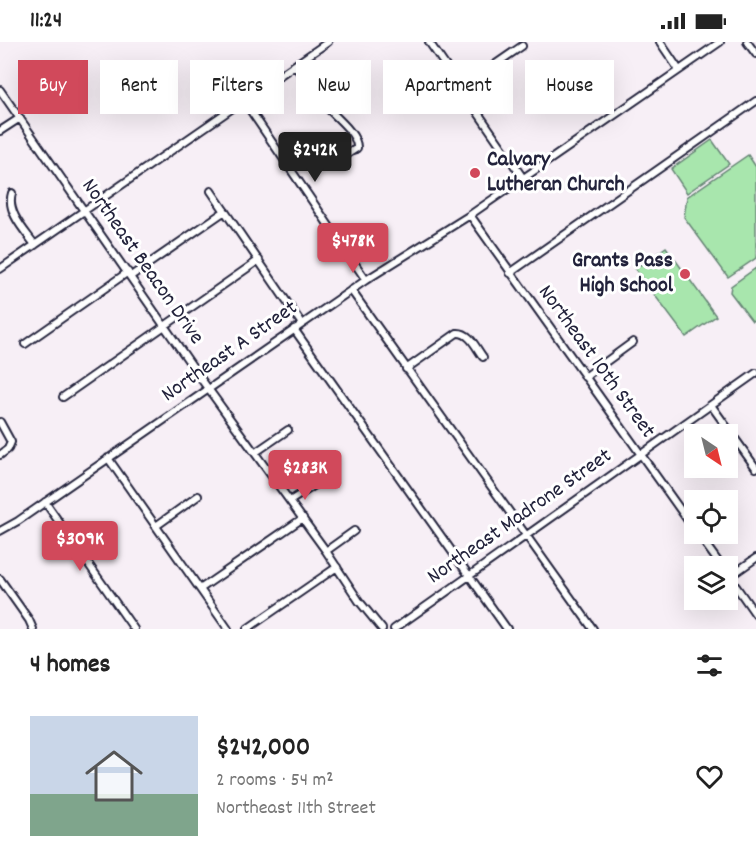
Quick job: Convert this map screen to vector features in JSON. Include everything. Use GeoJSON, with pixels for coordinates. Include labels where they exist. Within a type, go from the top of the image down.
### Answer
{"type":"FeatureCollection","features":[{"type":"Feature","properties":{"kind":"street"},"geometry":{"type":"LineString","coordinates":[[284,73],[328,42]]}},
{"type":"Feature","properties":{"kind":"street"},"geometry":{"type":"LineString","coordinates":[[429,42],[442,60]]}},
{"type":"Feature","properties":{"kind":"street"},"geometry":{"type":"LineString","coordinates":[[660,42],[679,70]]}},
{"type":"Feature","properties":{"kind":"street","name":"Northeast A Street"},"geometry":{"type":"LineString","coordinates":[[0,531],[18,521],[351,290],[470,214],[720,42]]}},
{"type":"Feature","properties":{"kind":"street"},"geometry":{"type":"LineString","coordinates":[[747,42],[756,54]]}},
{"type":"Feature","properties":{"kind":"street"},"geometry":{"type":"LineString","coordinates":[[502,60],[522,46]]}},
{"type":"Feature","properties":{"kind":"street"},"geometry":{"type":"LineString","coordinates":[[295,65],[319,99],[341,120],[357,143],[357,148],[340,159]]}},
{"type":"Feature","properties":{"kind":"street","name":"Northeast Beacon Drive"},"geometry":{"type":"LineString","coordinates":[[0,90],[303,518],[359,601],[382,629]]}},
{"type":"Feature","properties":{"kind":"street"},"geometry":{"type":"LineString","coordinates":[[510,273],[756,101]]}},
{"type":"Feature","properties":{"kind":"street"},"geometry":{"type":"LineString","coordinates":[[0,269],[225,114]]}},
{"type":"Feature","properties":{"kind":"street"},"geometry":{"type":"LineString","coordinates":[[253,114],[366,280]]}},
{"type":"Feature","properties":{"kind":"street"},"geometry":{"type":"LineString","coordinates":[[479,114],[523,178]]}},
{"type":"Feature","properties":{"kind":"street"},"geometry":{"type":"LineString","coordinates":[[0,131],[20,118]]}},
{"type":"Feature","properties":{"kind":"street"},"geometry":{"type":"LineString","coordinates":[[211,191],[302,324]]}},
{"type":"Feature","properties":{"kind":"street"},"geometry":{"type":"LineString","coordinates":[[12,193],[10,199],[12,210],[35,245]]}},
{"type":"Feature","properties":{"kind":"street"},"geometry":{"type":"LineString","coordinates":[[25,344],[225,211]]}},
{"type":"Feature","properties":{"kind":"street","name":"Northeast 10th Street"},"geometry":{"type":"LineString","coordinates":[[470,214],[684,515]]}},
{"type":"Feature","properties":{"kind":"street"},"geometry":{"type":"LineString","coordinates":[[63,397],[259,260]]}},
{"type":"Feature","properties":{"kind":"street"},"geometry":{"type":"LineString","coordinates":[[351,290],[593,629]]}},
{"type":"Feature","properties":{"kind":"street"},"geometry":{"type":"LineString","coordinates":[[294,329],[507,629]]}},
{"type":"Feature","properties":{"kind":"street"},"geometry":{"type":"LineString","coordinates":[[406,369],[457,333],[462,332],[467,335],[483,357]]}},
{"type":"Feature","properties":{"kind":"street"},"geometry":{"type":"LineString","coordinates":[[585,377],[633,342]]}},
{"type":"Feature","properties":{"kind":"street","name":"Northeast Madrone Street"},"geometry":{"type":"LineString","coordinates":[[394,629],[756,373]]}},
{"type":"Feature","properties":{"kind":"street"},"geometry":{"type":"LineString","coordinates":[[711,405],[756,468]]}},
{"type":"Feature","properties":{"kind":"street"},"geometry":{"type":"LineString","coordinates":[[0,422],[11,442],[8,449],[0,455]]}},
{"type":"Feature","properties":{"kind":"street"},"geometry":{"type":"LineString","coordinates":[[256,452],[288,430]]}},
{"type":"Feature","properties":{"kind":"street"},"geometry":{"type":"LineString","coordinates":[[108,458],[228,629]]}},
{"type":"Feature","properties":{"kind":"street"},"geometry":{"type":"LineString","coordinates":[[290,501],[318,483]]}},
{"type":"Feature","properties":{"kind":"street"},"geometry":{"type":"LineString","coordinates":[[156,526],[198,496]]}},
{"type":"Feature","properties":{"kind":"street"},"geometry":{"type":"LineString","coordinates":[[45,502],[134,629]]}},
{"type":"Feature","properties":{"kind":"street"},"geometry":{"type":"LineString","coordinates":[[200,589],[303,518]]}},
{"type":"Feature","properties":{"kind":"street"},"geometry":{"type":"LineString","coordinates":[[326,551],[354,531]]}},
{"type":"Feature","properties":{"kind":"street"},"geometry":{"type":"LineString","coordinates":[[738,570],[756,558]]}},
{"type":"Feature","properties":{"kind":"street"},"geometry":{"type":"LineString","coordinates":[[247,629],[337,567]]}},
{"type":"Feature","properties":{"kind":"street"},"geometry":{"type":"LineString","coordinates":[[0,579],[33,629]]}},
{"type":"Feature","properties":{"kind":"street"},"geometry":{"type":"LineString","coordinates":[[738,590],[756,615]]}},
{"type":"Feature","properties":{"kind":"green space"},"geometry":{"type":"Polygon","coordinates":[[[712,140],[729,164],[687,193],[671,169],[712,140]]]}},
{"type":"Feature","properties":{"kind":"green space"},"geometry":{"type":"Polygon","coordinates":[[[748,155],[756,167],[756,258],[728,277],[684,217],[687,197],[748,155]]]}},
{"type":"Feature","properties":{"kind":"green space"},"geometry":{"type":"Polygon","coordinates":[[[666,247],[716,316],[686,337],[635,269],[666,247]]]}},
{"type":"Feature","properties":{"kind":"green space"},"geometry":{"type":"Polygon","coordinates":[[[756,268],[756,319],[752,321],[730,292],[731,286],[756,268]]]}},
{"type":"Feature","properties":{"kind":"place","name":"Calvary Lutheran Church"},"geometry":{"type":"Point","coordinates":[475,173]}},
{"type":"Feature","properties":{"kind":"place","name":"Grants Pass High School"},"geometry":{"type":"Point","coordinates":[685,274]}}]}
